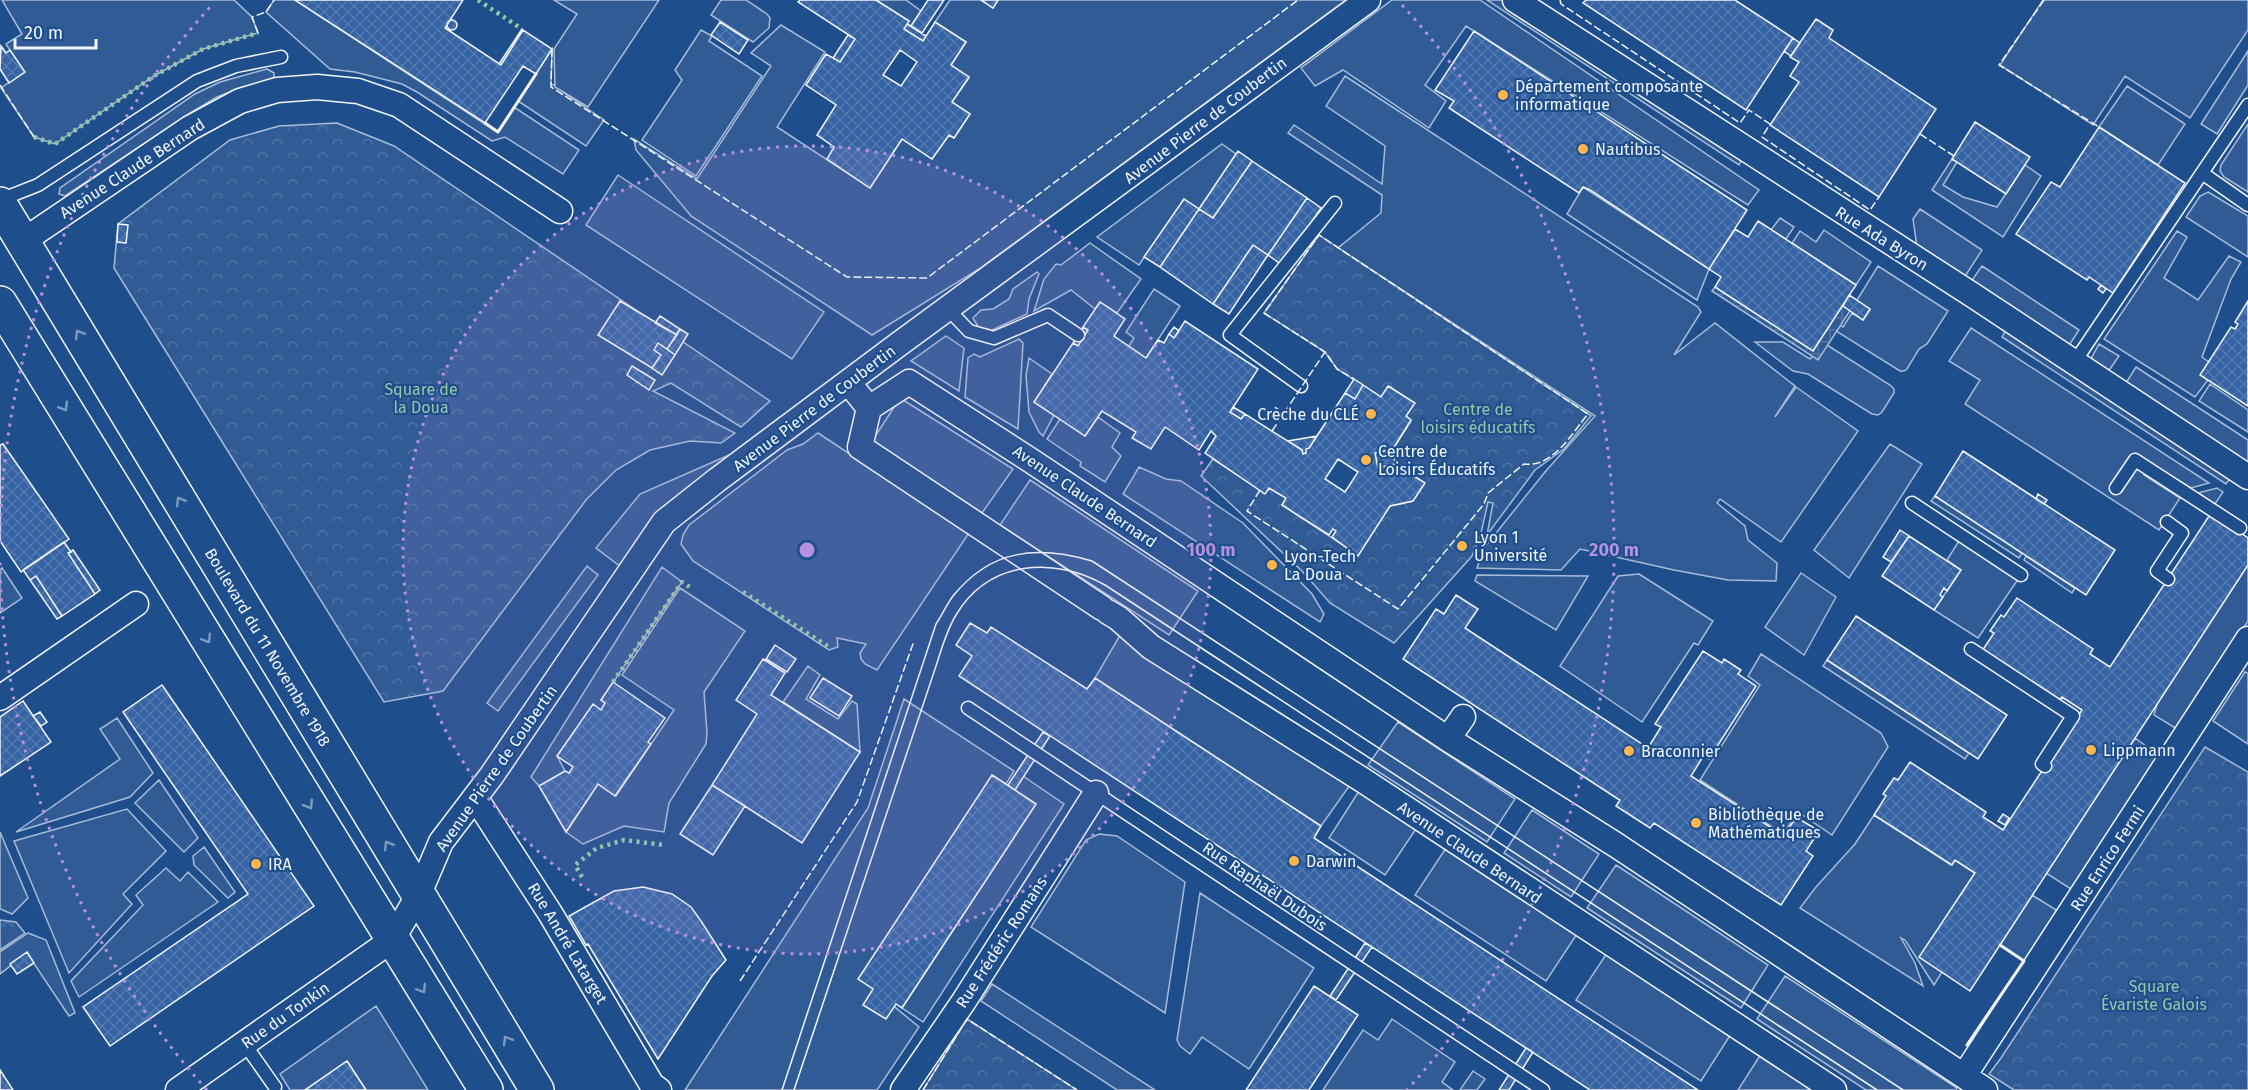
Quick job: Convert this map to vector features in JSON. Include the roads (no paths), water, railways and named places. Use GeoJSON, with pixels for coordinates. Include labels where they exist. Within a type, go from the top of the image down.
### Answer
{"type":"FeatureCollection","features":[{"type":"Feature","properties":{"kind":"street","name":"Avenue Pierre de Coubertin"},"geometry":{"type":"LineString","coordinates":[[392,939],[418,896],[441,842],[492,775],[664,522],[848,382],[1368,0]]}},
{"type":"Feature","properties":{"kind":"street","name":"Rue Ada Byron"},"geometry":{"type":"LineString","coordinates":[[1515,0],[1974,296],[2248,477]]}},
{"type":"Feature","properties":{"kind":"street","name":"Avenue Claude Bernard"},"geometry":{"type":"LineString","coordinates":[[12,249],[190,128],[240,101],[277,90],[317,87],[358,91],[399,105],[560,211]]}},
{"type":"Feature","properties":{"kind":"street","name":"Boulevard du 11 Novembre 1918"},"geometry":{"type":"LineString","coordinates":[[0,202],[12,249],[537,1090]]}},
{"type":"Feature","properties":{"kind":"street"},"geometry":{"type":"LineString","coordinates":[[0,303],[486,1090]]}},
{"type":"Feature","properties":{"kind":"street"},"geometry":{"type":"LineString","coordinates":[[848,382],[869,408]]}},
{"type":"Feature","properties":{"kind":"street","name":"Avenue Claude Bernard"},"geometry":{"type":"LineString","coordinates":[[1834,1090],[1361,779],[1150,647],[1118,618],[860,447],[869,408],[909,382],[1448,739],[1626,852],[1985,1090]]}},
{"type":"Feature","properties":{"kind":"street"},"geometry":{"type":"LineString","coordinates":[[0,698],[136,604]]}},
{"type":"Feature","properties":{"kind":"street","name":"Rue Enrico Fermi"},"geometry":{"type":"LineString","coordinates":[[1964,1076],[2248,639]]}},
{"type":"Feature","properties":{"kind":"street"},"geometry":{"type":"LineString","coordinates":[[1448,739],[1463,717]]}},
{"type":"Feature","properties":{"kind":"street","name":"Rue Frédéric Romans"},"geometry":{"type":"LineString","coordinates":[[903,1090],[964,1001],[1096,793]]}},
{"type":"Feature","properties":{"kind":"street","name":"Rue André Latarget"},"geometry":{"type":"LineString","coordinates":[[474,797],[540,897],[652,1085],[659,1090]]}},
{"type":"Feature","properties":{"kind":"street","name":"Rue du Tonkin"},"geometry":{"type":"LineString","coordinates":[[178,1090],[392,939]]}},
{"type":"Feature","properties":{"kind":"lane"},"geometry":{"type":"LineString","coordinates":[[0,202],[38,185],[197,81],[236,66],[281,57]]}},
{"type":"Feature","properties":{"kind":"lane"},"geometry":{"type":"LineString","coordinates":[[2074,363],[2248,105]]}},
{"type":"Feature","properties":{"kind":"lane"},"geometry":{"type":"LineString","coordinates":[[2202,173],[2248,205]]}},
{"type":"Feature","properties":{"kind":"lane"},"geometry":{"type":"LineString","coordinates":[[1301,386],[1230,335],[1335,203]]}},
{"type":"Feature","properties":{"kind":"lane"},"geometry":{"type":"LineString","coordinates":[[948,309],[969,331],[994,338],[1048,315],[1078,335]]}},
{"type":"Feature","properties":{"kind":"lane"},"geometry":{"type":"LineString","coordinates":[[2116,488],[2135,460],[2241,528]]}},
{"type":"Feature","properties":{"kind":"lane"},"geometry":{"type":"LineString","coordinates":[[1912,503],[2021,575]]}},
{"type":"Feature","properties":{"kind":"lane"},"geometry":{"type":"LineString","coordinates":[[2167,522],[2182,533],[2157,571],[2168,579]]}},
{"type":"Feature","properties":{"kind":"lane"},"geometry":{"type":"LineString","coordinates":[[1971,649],[2073,716],[2042,764],[2045,766]]}},
{"type":"Feature","properties":{"kind":"lane","name":"Rue Raphaël Dubois"},"geometry":{"type":"LineString","coordinates":[[968,708],[1544,1090]]}},
{"type":"Feature","properties":{"kind":"lane"},"geometry":{"type":"LineString","coordinates":[[244,1044],[274,1089]]}},
{"type":"Feature","properties":{"kind":"tram line"},"geometry":{"type":"LineString","coordinates":[[782,1090],[936,624],[953,596],[983,568],[999,560],[1034,553],[1052,553],[1092,561],[1903,1090]]}},
{"type":"Feature","properties":{"kind":"tram line"},"geometry":{"type":"LineString","coordinates":[[794,1090],[952,622],[970,597],[986,583],[1024,568],[1044,567],[1065,570],[1105,585],[1877,1090]]}},
{"type":"Feature","properties":{"kind":"place","name":"Département composante informatique"},"geometry":{"type":"Point","coordinates":[1503,95]}},
{"type":"Feature","properties":{"kind":"place","name":"Nautibus"},"geometry":{"type":"Point","coordinates":[1583,149]}},
{"type":"Feature","properties":{"kind":"place","name":"Crèche du CLÉ"},"geometry":{"type":"Point","coordinates":[1371,414]}},
{"type":"Feature","properties":{"kind":"place","name":"Centre de Loisirs Éducatifs"},"geometry":{"type":"Point","coordinates":[1366,460]}},
{"type":"Feature","properties":{"kind":"place","name":"Lyon 1 Université"},"geometry":{"type":"Point","coordinates":[1462,546]}},
{"type":"Feature","properties":{"kind":"place","name":"Lyon-Tech La Doua"},"geometry":{"type":"Point","coordinates":[1272,565]}},
{"type":"Feature","properties":{"kind":"place","name":"Lippmann"},"geometry":{"type":"Point","coordinates":[2091,750]}},
{"type":"Feature","properties":{"kind":"place","name":"Braconnier"},"geometry":{"type":"Point","coordinates":[1629,751]}},
{"type":"Feature","properties":{"kind":"place","name":"Bibliothèque de Mathématiques"},"geometry":{"type":"Point","coordinates":[1696,823]}},
{"type":"Feature","properties":{"kind":"place","name":"Darwin"},"geometry":{"type":"Point","coordinates":[1294,861]}},
{"type":"Feature","properties":{"kind":"place","name":"IRA"},"geometry":{"type":"Point","coordinates":[256,864]}},
{"type":"Feature","properties":{"kind":"park label","name":"Square de la Doua"},"geometry":{"type":"Point","coordinates":[421,398]}},
{"type":"Feature","properties":{"kind":"park label","name":"Centre de loisirs éducatifs"},"geometry":{"type":"Point","coordinates":[1478,418]}},
{"type":"Feature","properties":{"kind":"park label","name":"Square Évariste Galois"},"geometry":{"type":"Point","coordinates":[2154,995]}}]}
